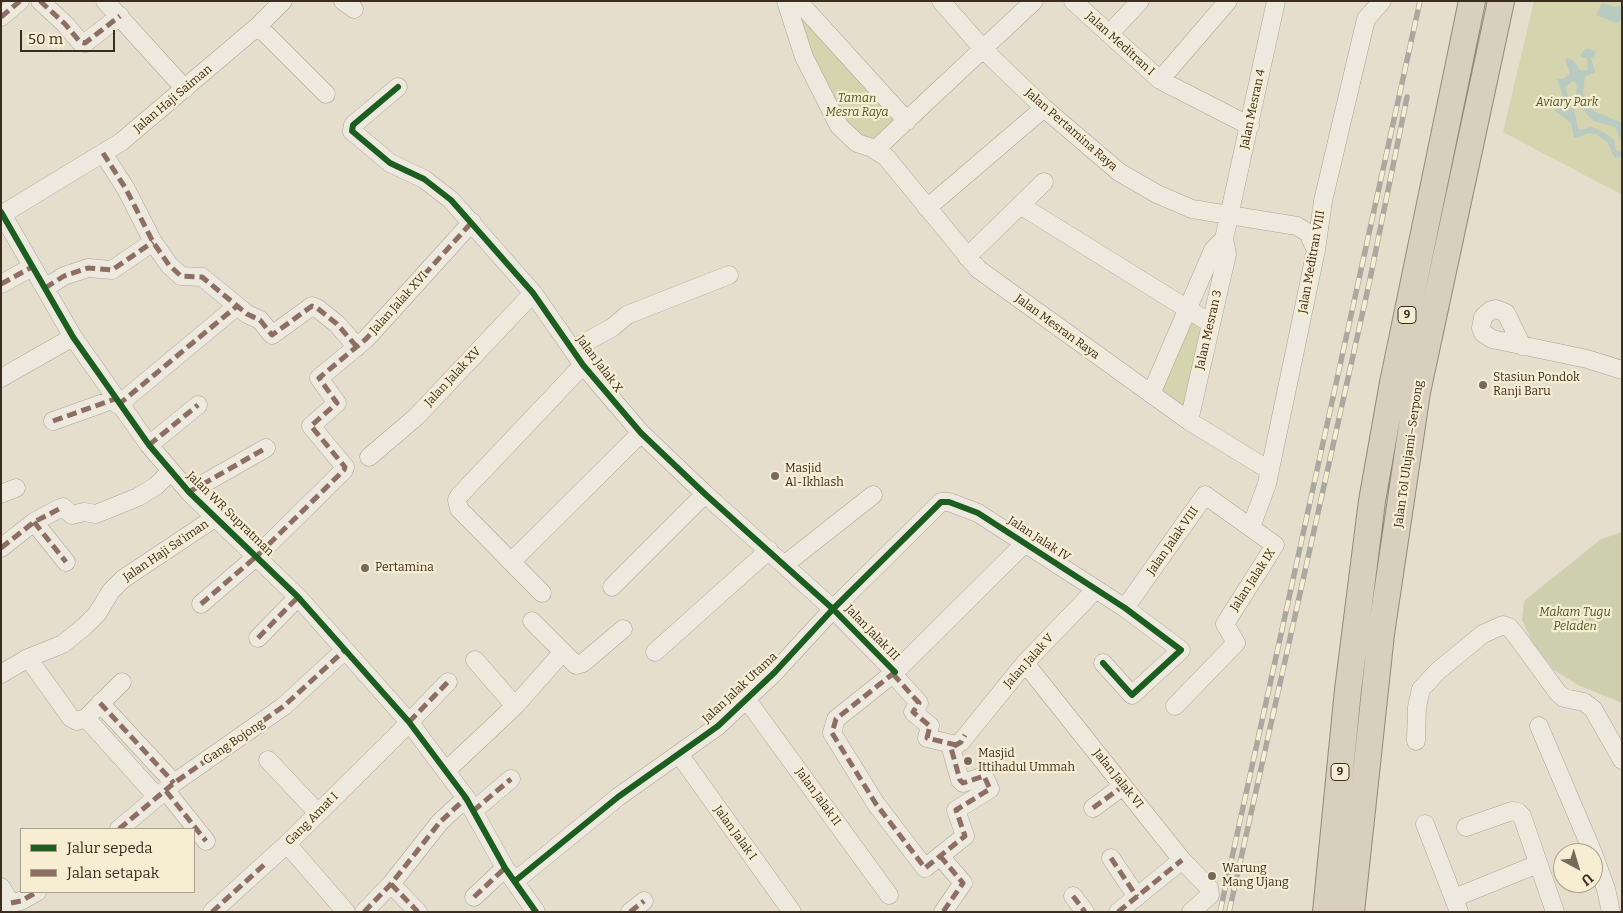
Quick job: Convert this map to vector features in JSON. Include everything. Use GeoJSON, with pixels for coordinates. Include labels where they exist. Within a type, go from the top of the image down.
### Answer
{"type":"FeatureCollection","features":[{"type":"Feature","properties":{"kind":"highway","name":"Jalan Tol Ulujami–Serpong"},"geometry":{"type":"LineString","coordinates":[[1326,912],[1348,690],[1372,501],[1393,384],[1472,1]]}},
{"type":"Feature","properties":{"kind":"highway","name":"Jalan Tol Ulujami–Serpong"},"geometry":{"type":"LineString","coordinates":[[1351,912],[1381,634],[1417,392],[1501,1]]}},
{"type":"Feature","properties":{"kind":"street"},"geometry":{"type":"LineString","coordinates":[[1,17],[20,1]]}},
{"type":"Feature","properties":{"kind":"street"},"geometry":{"type":"LineString","coordinates":[[40,1],[65,24],[80,42],[85,43],[120,16]]}},
{"type":"Feature","properties":{"kind":"street"},"geometry":{"type":"LineString","coordinates":[[105,1],[185,89]]}},
{"type":"Feature","properties":{"kind":"street","name":"Jalan Mesran Raya"},"geometry":{"type":"LineString","coordinates":[[786,1],[804,57],[831,115],[848,136],[857,143],[875,150],[886,157],[967,257],[986,277],[1189,421],[1269,470]]}},
{"type":"Feature","properties":{"kind":"street"},"geometry":{"type":"LineString","coordinates":[[798,1],[907,121]]}},
{"type":"Feature","properties":{"kind":"street","name":"Jalan Pertamina Raya"},"geometry":{"type":"LineString","coordinates":[[941,1],[984,50],[1044,108],[1119,172],[1157,194],[1192,209],[1229,217],[1297,226],[1308,233],[1316,250]]}},
{"type":"Feature","properties":{"kind":"street"},"geometry":{"type":"LineString","coordinates":[[875,150],[984,50],[1034,1]]}},
{"type":"Feature","properties":{"kind":"street","name":"Jalan Meditran I"},"geometry":{"type":"LineString","coordinates":[[1073,1],[1160,80],[1250,126]]}},
{"type":"Feature","properties":{"kind":"street"},"geometry":{"type":"LineString","coordinates":[[1109,34],[1140,1]]}},
{"type":"Feature","properties":{"kind":"street"},"geometry":{"type":"LineString","coordinates":[[1160,80],[1228,1]]}},
{"type":"Feature","properties":{"kind":"street","name":"Jalan Mesran 4"},"geometry":{"type":"LineString","coordinates":[[1229,217],[1276,1]]}},
{"type":"Feature","properties":{"kind":"street","name":"Jalan Meditran VIII"},"geometry":{"type":"LineString","coordinates":[[1251,527],[1263,498],[1316,250],[1323,201],[1366,19],[1382,1]]}},
{"type":"Feature","properties":{"kind":"street","name":"Jalan Haji Saiman"},"geometry":{"type":"LineString","coordinates":[[2,213],[103,153],[136,131],[258,26],[280,2]]}},
{"type":"Feature","properties":{"kind":"street"},"geometry":{"type":"LineString","coordinates":[[258,26],[326,94]]}},
{"type":"Feature","properties":{"kind":"street","name":"Jalan Jalak X"},"geometry":{"type":"LineString","coordinates":[[398,87],[353,124],[352,131],[390,163],[437,187],[472,222],[533,293],[583,365],[641,433],[704,494],[834,609]]}},
{"type":"Feature","properties":{"kind":"street"},"geometry":{"type":"LineString","coordinates":[[927,208],[1044,108]]}},
{"type":"Feature","properties":{"kind":"street"},"geometry":{"type":"LineString","coordinates":[[103,153],[126,189],[153,242],[169,265],[181,276],[202,277],[247,314],[260,320],[272,335],[312,306],[318,308],[357,347]]}},
{"type":"Feature","properties":{"kind":"street"},"geometry":{"type":"LineString","coordinates":[[967,257],[1044,182]]}},
{"type":"Feature","properties":{"kind":"street"},"geometry":{"type":"LineString","coordinates":[[1288,224],[1316,208],[1323,201]]}},
{"type":"Feature","properties":{"kind":"street"},"geometry":{"type":"LineString","coordinates":[[1020,205],[1210,323]]}},
{"type":"Feature","properties":{"kind":"street","name":"Jalan WR Supratman"},"geometry":{"type":"LineString","coordinates":[[2,213],[73,337],[149,445],[189,492],[298,597],[409,722],[473,805],[510,874],[532,910]]}},
{"type":"Feature","properties":{"kind":"street","name":"Jalan Mesran 3"},"geometry":{"type":"LineString","coordinates":[[1189,421],[1227,254],[1224,239],[1229,217]]}},
{"type":"Feature","properties":{"kind":"street","name":"Jalan Jalak XVI"},"geometry":{"type":"LineString","coordinates":[[257,556],[344,470],[345,467],[311,426],[337,403],[320,378],[357,347],[472,222]]}},
{"type":"Feature","properties":{"kind":"street","name":"Jalan Mesran 3"},"geometry":{"type":"LineString","coordinates":[[1151,394],[1213,250],[1224,239]]}},
{"type":"Feature","properties":{"kind":"street"},"geometry":{"type":"LineString","coordinates":[[45,288],[64,276],[88,268],[112,270],[153,242]]}},
{"type":"Feature","properties":{"kind":"street"},"geometry":{"type":"LineString","coordinates":[[1,284],[32,267]]}},
{"type":"Feature","properties":{"kind":"street"},"geometry":{"type":"LineString","coordinates":[[573,350],[613,327],[627,315],[729,275]]}},
{"type":"Feature","properties":{"kind":"street","name":"Jalan Jalak XV"},"geometry":{"type":"LineString","coordinates":[[368,457],[416,417],[533,293]]}},
{"type":"Feature","properties":{"kind":"street"},"geometry":{"type":"LineString","coordinates":[[53,421],[117,402],[237,306]]}},
{"type":"Feature","properties":{"kind":"street"},"geometry":{"type":"LineString","coordinates":[[1522,346],[1506,313],[1496,309],[1491,310],[1483,317],[1481,328],[1487,337],[1522,346],[1586,359],[1622,370]]}},
{"type":"Feature","properties":{"kind":"street"},"geometry":{"type":"LineString","coordinates":[[1497,340],[1507,336],[1512,327],[1512,322]]}},
{"type":"Feature","properties":{"kind":"street"},"geometry":{"type":"LineString","coordinates":[[1,378],[73,337]]}},
{"type":"Feature","properties":{"kind":"street"},"geometry":{"type":"LineString","coordinates":[[542,593],[459,509],[457,500],[583,365]]}},
{"type":"Feature","properties":{"kind":"street"},"geometry":{"type":"LineString","coordinates":[[149,445],[198,405]]}},
{"type":"Feature","properties":{"kind":"street"},"geometry":{"type":"LineString","coordinates":[[511,562],[641,433]]}},
{"type":"Feature","properties":{"kind":"street"},"geometry":{"type":"LineString","coordinates":[[189,492],[266,448]]}},
{"type":"Feature","properties":{"kind":"street"},"geometry":{"type":"LineString","coordinates":[[2,546],[34,522],[63,507],[72,515],[84,512],[96,514],[138,497],[156,486],[171,471]]}},
{"type":"Feature","properties":{"kind":"street"},"geometry":{"type":"LineString","coordinates":[[612,587],[704,494]]}},
{"type":"Feature","properties":{"kind":"street"},"geometry":{"type":"LineString","coordinates":[[784,564],[873,495]]}},
{"type":"Feature","properties":{"kind":"street","name":"Jalan Jalak VIII"},"geometry":{"type":"LineString","coordinates":[[1126,608],[1205,495],[1251,527]]}},
{"type":"Feature","properties":{"kind":"street","name":"Jalan Jalak IV"},"geometry":{"type":"LineString","coordinates":[[936,506],[941,502],[949,502],[978,513],[1126,608],[1181,651],[1132,695],[1104,663]]}},
{"type":"Feature","properties":{"kind":"street","name":"Jalan Jalak Utama"},"geometry":{"type":"LineString","coordinates":[[474,897],[510,874],[718,726],[747,700],[936,506]]}},
{"type":"Feature","properties":{"kind":"street","name":"Jalan Haji Sa'iman"},"geometry":{"type":"LineString","coordinates":[[1,674],[28,658],[62,644],[97,614],[110,591],[123,580],[216,517]]}},
{"type":"Feature","properties":{"kind":"street"},"geometry":{"type":"LineString","coordinates":[[34,522],[66,562]]}},
{"type":"Feature","properties":{"kind":"street","name":"Jalan Jalak IX"},"geometry":{"type":"LineString","coordinates":[[1175,706],[1236,643],[1225,624],[1276,547],[1251,527]]}},
{"type":"Feature","properties":{"kind":"street","name":"Jalan Jalak III"},"geometry":{"type":"LineString","coordinates":[[834,609],[894,673],[1025,543]]}},
{"type":"Feature","properties":{"kind":"street"},"geometry":{"type":"LineString","coordinates":[[655,652],[768,550]]}},
{"type":"Feature","properties":{"kind":"street"},"geometry":{"type":"LineString","coordinates":[[201,604],[257,556]]}},
{"type":"Feature","properties":{"kind":"street","name":"Jalan Jalak V"},"geometry":{"type":"LineString","coordinates":[[961,740],[1025,663],[1096,589]]}},
{"type":"Feature","properties":{"kind":"street"},"geometry":{"type":"LineString","coordinates":[[258,638],[298,597]]}},
{"type":"Feature","properties":{"kind":"street"},"geometry":{"type":"LineString","coordinates":[[532,621],[562,653],[576,664],[580,664],[623,629]]}},
{"type":"Feature","properties":{"kind":"street"},"geometry":{"type":"LineString","coordinates":[[1416,740],[1417,707],[1421,689],[1439,670],[1484,634],[1503,625],[1509,627],[1518,638],[1558,693],[1564,698],[1584,702],[1593,710],[1622,760]]}},
{"type":"Feature","properties":{"kind":"street","name":"Gang Bojong"},"geometry":{"type":"LineString","coordinates":[[120,828],[166,790],[284,706],[345,650]]}},
{"type":"Feature","properties":{"kind":"street"},"geometry":{"type":"LineString","coordinates":[[447,770],[515,706],[562,653]]}},
{"type":"Feature","properties":{"kind":"street"},"geometry":{"type":"LineString","coordinates":[[28,658],[71,718],[77,721],[86,718],[122,682]]}},
{"type":"Feature","properties":{"kind":"street"},"geometry":{"type":"LineString","coordinates":[[475,660],[515,706]]}},
{"type":"Feature","properties":{"kind":"street","name":"Jalan Jalak VI"},"geometry":{"type":"LineString","coordinates":[[1025,663],[1182,860],[1209,888],[1211,893],[1191,912]]}},
{"type":"Feature","properties":{"kind":"street"},"geometry":{"type":"LineString","coordinates":[[894,673],[919,703],[914,712],[930,726],[928,738],[961,740],[951,748],[960,780],[963,783],[984,776],[990,789],[956,810],[965,836],[925,868],[876,804],[832,733],[836,719],[894,673]]}},
{"type":"Feature","properties":{"kind":"street","name":"Gang Amat I"},"geometry":{"type":"LineString","coordinates":[[212,912],[287,844],[448,682]]}},
{"type":"Feature","properties":{"kind":"street","name":"Jalan Jalak II"},"geometry":{"type":"LineString","coordinates":[[747,700],[889,895]]}},
{"type":"Feature","properties":{"kind":"street"},"geometry":{"type":"LineString","coordinates":[[100,703],[206,841]]}},
{"type":"Feature","properties":{"kind":"street"},"geometry":{"type":"LineString","coordinates":[[86,718],[166,790]]}},
{"type":"Feature","properties":{"kind":"street"},"geometry":{"type":"LineString","coordinates":[[1539,726],[1589,843]]}},
{"type":"Feature","properties":{"kind":"street","name":"Jalan Jalak I"},"geometry":{"type":"LineString","coordinates":[[678,754],[792,912]]}},
{"type":"Feature","properties":{"kind":"street"},"geometry":{"type":"LineString","coordinates":[[268,760],[318,813]]}},
{"type":"Feature","properties":{"kind":"street"},"geometry":{"type":"LineString","coordinates":[[364,912],[391,884],[440,822],[473,805],[511,779]]}},
{"type":"Feature","properties":{"kind":"street"},"geometry":{"type":"LineString","coordinates":[[1093,808],[1123,786]]}},
{"type":"Feature","properties":{"kind":"street"},"geometry":{"type":"LineString","coordinates":[[1466,828],[1512,811],[1518,812],[1522,816],[1555,912]]}},
{"type":"Feature","properties":{"kind":"street"},"geometry":{"type":"LineString","coordinates":[[1425,824],[1457,905],[1538,864]]}},
{"type":"Feature","properties":{"kind":"street"},"geometry":{"type":"LineString","coordinates":[[287,844],[346,912]]}},
{"type":"Feature","properties":{"kind":"street"},"geometry":{"type":"LineString","coordinates":[[940,856],[963,883],[943,912]]}},
{"type":"Feature","properties":{"kind":"street"},"geometry":{"type":"LineString","coordinates":[[1111,858],[1137,897]]}},
{"type":"Feature","properties":{"kind":"street"},"geometry":{"type":"LineString","coordinates":[[1118,912],[1182,860]]}},
{"type":"Feature","properties":{"kind":"street"},"geometry":{"type":"LineString","coordinates":[[1603,881],[1611,912]]}},
{"type":"Feature","properties":{"kind":"street"},"geometry":{"type":"LineString","coordinates":[[391,884],[418,912]]}},
{"type":"Feature","properties":{"kind":"street"},"geometry":{"type":"LineString","coordinates":[[1,887],[5,909],[35,893]]}},
{"type":"Feature","properties":{"kind":"street"},"geometry":{"type":"LineString","coordinates":[[1073,896],[1085,912]]}},
{"type":"Feature","properties":{"kind":"green space","name":"Taman Mesra Raya"},"geometry":{"type":"Polygon","coordinates":[[[798,1],[907,121],[872,148],[839,126],[800,47],[798,1]]]}},
{"type":"Feature","properties":{"kind":"green space","name":"Aviary Park"},"geometry":{"type":"Polygon","coordinates":[[[1534,1],[1622,1],[1622,195],[1503,132],[1534,1]]]}},
{"type":"Feature","properties":{"kind":"green space"},"geometry":{"type":"Polygon","coordinates":[[[1190,315],[1206,325],[1186,418],[1155,393],[1190,315]]]}},
{"type":"Feature","properties":{"kind":"green space","name":"Makam Tugu Peladen"},"geometry":{"type":"Polygon","coordinates":[[[1622,532],[1622,703],[1578,685],[1554,670],[1533,643],[1522,620],[1524,601],[1601,539],[1622,532]]]}},
{"type":"Feature","properties":{"kind":"shaded area"},"geometry":{"type":"Polygon","coordinates":[[[1602,3],[1614,7],[1622,6],[1622,19],[1617,23],[1596,15],[1602,3]]]}},
{"type":"Feature","properties":{"kind":"shaded area"},"geometry":{"type":"Polygon","coordinates":[[[1585,49],[1595,52],[1595,56],[1591,58],[1595,72],[1585,77],[1583,92],[1592,110],[1622,123],[1622,144],[1615,127],[1594,121],[1587,115],[1576,94],[1577,85],[1573,81],[1565,87],[1575,113],[1578,128],[1580,130],[1592,127],[1605,133],[1614,140],[1616,150],[1622,153],[1622,157],[1615,158],[1607,142],[1596,134],[1587,133],[1578,138],[1574,137],[1571,123],[1555,111],[1563,97],[1557,79],[1563,79],[1570,74],[1565,59],[1568,58],[1574,61],[1580,70],[1588,70],[1587,59],[1580,56],[1585,49]]]}},
{"type":"Feature","properties":{"kind":"railway"},"geometry":{"type":"LineString","coordinates":[[1220,912],[1420,1]]}},
{"type":"Feature","properties":{"kind":"railway"},"geometry":{"type":"LineString","coordinates":[[1229,912],[1369,284],[1407,97]]}},
{"type":"Feature","properties":{"kind":"marked path"},"geometry":{"type":"LineString","coordinates":[[1,17],[20,1]]}},
{"type":"Feature","properties":{"kind":"marked path"},"geometry":{"type":"LineString","coordinates":[[40,1],[65,24],[80,42],[85,43],[120,16]]}},
{"type":"Feature","properties":{"kind":"marked path"},"geometry":{"type":"LineString","coordinates":[[103,153],[126,189],[153,242],[169,265],[181,276],[202,277],[247,314],[260,320],[272,335],[312,306],[317,308],[337,324],[357,347]]}},
{"type":"Feature","properties":{"kind":"marked path"},"geometry":{"type":"LineString","coordinates":[[201,604],[257,556],[344,470],[345,467],[311,426],[337,403],[319,378],[366,339],[472,222]]}},
{"type":"Feature","properties":{"kind":"marked path"},"geometry":{"type":"LineString","coordinates":[[45,288],[64,276],[88,268],[112,270],[153,242]]}},
{"type":"Feature","properties":{"kind":"marked path"},"geometry":{"type":"LineString","coordinates":[[1,284],[32,267]]}},
{"type":"Feature","properties":{"kind":"marked path"},"geometry":{"type":"LineString","coordinates":[[118,405],[237,306]]}},
{"type":"Feature","properties":{"kind":"marked path"},"geometry":{"type":"LineString","coordinates":[[53,421],[115,399]]}},
{"type":"Feature","properties":{"kind":"marked path"},"geometry":{"type":"LineString","coordinates":[[149,445],[198,405]]}},
{"type":"Feature","properties":{"kind":"marked path"},"geometry":{"type":"LineString","coordinates":[[189,492],[266,448]]}},
{"type":"Feature","properties":{"kind":"marked path"},"geometry":{"type":"LineString","coordinates":[[1,548],[34,522],[63,507]]}},
{"type":"Feature","properties":{"kind":"marked path"},"geometry":{"type":"LineString","coordinates":[[34,522],[66,562]]}},
{"type":"Feature","properties":{"kind":"marked path"},"geometry":{"type":"LineString","coordinates":[[258,638],[298,597]]}},
{"type":"Feature","properties":{"kind":"marked path"},"geometry":{"type":"LineString","coordinates":[[120,828],[174,783],[284,706],[345,650]]}},
{"type":"Feature","properties":{"kind":"marked path"},"geometry":{"type":"LineString","coordinates":[[895,672],[836,719],[832,733],[876,804],[925,868],[965,836],[956,810],[990,789],[984,776],[963,783],[960,780],[951,748],[961,742],[965,735]]}},
{"type":"Feature","properties":{"kind":"marked path"},"geometry":{"type":"LineString","coordinates":[[893,674],[919,703],[913,712],[930,726],[927,738],[956,745]]}},
{"type":"Feature","properties":{"kind":"marked path"},"geometry":{"type":"LineString","coordinates":[[409,722],[448,682]]}},
{"type":"Feature","properties":{"kind":"marked path"},"geometry":{"type":"LineString","coordinates":[[100,703],[174,783]]}},
{"type":"Feature","properties":{"kind":"marked path"},"geometry":{"type":"LineString","coordinates":[[473,811],[511,779]]}},
{"type":"Feature","properties":{"kind":"marked path"},"geometry":{"type":"LineString","coordinates":[[1093,808],[1123,786]]}},
{"type":"Feature","properties":{"kind":"marked path"},"geometry":{"type":"LineString","coordinates":[[166,791],[206,841]]}},
{"type":"Feature","properties":{"kind":"marked path"},"geometry":{"type":"LineString","coordinates":[[364,912],[391,884],[440,822],[466,798]]}},
{"type":"Feature","properties":{"kind":"marked path"},"geometry":{"type":"LineString","coordinates":[[940,856],[963,883],[943,912]]}},
{"type":"Feature","properties":{"kind":"marked path"},"geometry":{"type":"LineString","coordinates":[[1111,858],[1137,897]]}},
{"type":"Feature","properties":{"kind":"marked path"},"geometry":{"type":"LineString","coordinates":[[1118,912],[1182,860]]}},
{"type":"Feature","properties":{"kind":"marked path"},"geometry":{"type":"LineString","coordinates":[[212,912],[265,864]]}},
{"type":"Feature","properties":{"kind":"marked path"},"geometry":{"type":"LineString","coordinates":[[474,897],[505,868]]}},
{"type":"Feature","properties":{"kind":"marked path"},"geometry":{"type":"LineString","coordinates":[[391,884],[418,912]]}},
{"type":"Feature","properties":{"kind":"marked path"},"geometry":{"type":"LineString","coordinates":[[11,903],[21,901],[35,893]]}},
{"type":"Feature","properties":{"kind":"marked path"},"geometry":{"type":"LineString","coordinates":[[1073,896],[1085,912]]}},
{"type":"Feature","properties":{"kind":"marked path"},"geometry":{"type":"LineString","coordinates":[[630,912],[644,901]]}},
{"type":"Feature","properties":{"kind":"cycle path"},"geometry":{"type":"LineString","coordinates":[[398,87],[353,125],[352,131],[390,163],[424,179],[451,200],[533,293],[583,365],[641,433],[705,494],[833,609],[895,672]]}},
{"type":"Feature","properties":{"kind":"cycle path"},"geometry":{"type":"LineString","coordinates":[[1,212],[73,337],[149,445],[189,492],[298,597],[409,722],[466,798],[505,868],[536,912]]}},
{"type":"Feature","properties":{"kind":"cycle path"},"geometry":{"type":"LineString","coordinates":[[515,881],[618,797],[718,726],[775,672],[833,609],[941,502],[949,502],[978,513],[1125,608],[1181,650],[1132,695],[1103,663]]}},
{"type":"Feature","properties":{"kind":"place","name":"Stasiun Pondok Ranji Baru"},"geometry":{"type":"Point","coordinates":[1483,385]}},
{"type":"Feature","properties":{"kind":"place","name":"Masjid Al-Ikhlash"},"geometry":{"type":"Point","coordinates":[775,476]}},
{"type":"Feature","properties":{"kind":"place","name":"Pertamina"},"geometry":{"type":"Point","coordinates":[365,568]}},
{"type":"Feature","properties":{"kind":"place","name":"Masjid Ittihadul Ummah"},"geometry":{"type":"Point","coordinates":[968,761]}},
{"type":"Feature","properties":{"kind":"place","name":"Warung Mang Ujang"},"geometry":{"type":"Point","coordinates":[1212,876]}}]}
